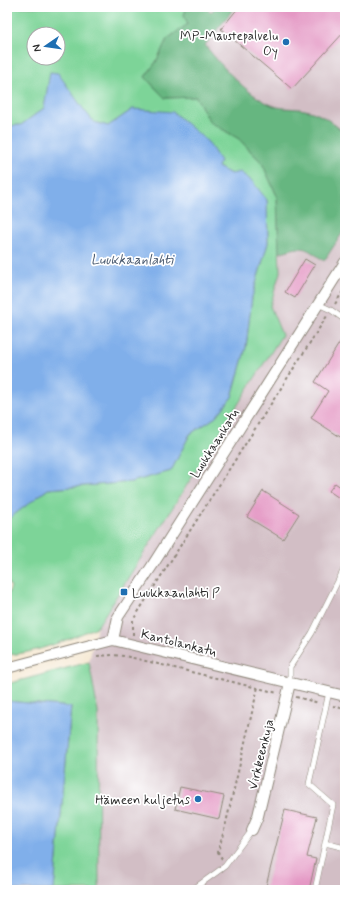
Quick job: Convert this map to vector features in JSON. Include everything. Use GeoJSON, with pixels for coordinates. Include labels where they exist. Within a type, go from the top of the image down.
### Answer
{"type":"FeatureCollection","features":[{"type":"Feature","properties":{"kind":"street","name":"Luukkaankatu"},"geometry":{"type":"LineString","coordinates":[[113,640],[118,617],[345,262]]}},
{"type":"Feature","properties":{"kind":"street","name":"Kantolankatu"},"geometry":{"type":"LineString","coordinates":[[7,668],[113,640],[345,696]]}},
{"type":"Feature","properties":{"kind":"street","name":"Virkkeenkuja"},"geometry":{"type":"LineString","coordinates":[[252,830],[258,816],[290,683]]}},
{"type":"Feature","properties":{"kind":"lane"},"geometry":{"type":"LineString","coordinates":[[318,304],[331,310],[345,320]]}},
{"type":"Feature","properties":{"kind":"lane"},"geometry":{"type":"LineString","coordinates":[[290,683],[290,667],[312,633],[345,566]]}},
{"type":"Feature","properties":{"kind":"lane"},"geometry":{"type":"LineString","coordinates":[[315,890],[333,805],[309,784],[329,692]]}},
{"type":"Feature","properties":{"kind":"lane"},"geometry":{"type":"LineString","coordinates":[[192,890],[225,866],[252,830]]}},
{"type":"Feature","properties":{"kind":"lane"},"geometry":{"type":"LineString","coordinates":[[325,843],[345,848]]}},
{"type":"Feature","properties":{"kind":"path"},"geometry":{"type":"LineString","coordinates":[[125,656],[133,635],[133,620],[345,288]]}},
{"type":"Feature","properties":{"kind":"path"},"geometry":{"type":"LineString","coordinates":[[94,656],[125,656],[345,709]]}},
{"type":"Feature","properties":{"kind":"path"},"geometry":{"type":"LineString","coordinates":[[225,866],[218,852],[261,676]]}},
{"type":"Feature","properties":{"kind":"shaded area"},"geometry":{"type":"Polygon","coordinates":[[[15,7],[345,7],[345,890],[99,890],[98,712],[89,662],[97,627],[282,335],[270,306],[280,272],[277,196],[66,63],[66,26],[28,26],[15,7]]]}},
{"type":"Feature","properties":{"kind":"green space"},"geometry":{"type":"Polygon","coordinates":[[[7,7],[187,7],[184,15],[188,24],[167,39],[156,62],[145,77],[165,98],[196,97],[210,122],[239,139],[262,163],[277,196],[280,272],[270,306],[282,335],[97,627],[64,641],[42,648],[19,654],[7,655],[7,597],[11,587],[7,580],[7,520],[48,489],[131,482],[171,471],[190,434],[216,417],[232,397],[246,347],[252,297],[268,243],[267,200],[231,174],[218,167],[133,109],[108,126],[94,122],[51,72],[44,108],[21,125],[7,126],[7,7]]]}},
{"type":"Feature","properties":{"kind":"green space"},"geometry":{"type":"Polygon","coordinates":[[[187,7],[204,7],[211,12],[216,7],[235,7],[205,45],[219,63],[247,90],[267,103],[277,107],[311,111],[322,116],[345,133],[345,229],[324,261],[312,252],[303,248],[279,253],[277,196],[262,163],[239,139],[210,122],[196,97],[165,98],[145,77],[156,62],[167,39],[188,24],[184,15],[187,7]]]}},
{"type":"Feature","properties":{"kind":"green space"},"geometry":{"type":"Polygon","coordinates":[[[89,662],[98,712],[99,890],[54,890],[71,707],[7,701],[7,684],[89,662]]]}},
{"type":"Feature","properties":{"kind":"water","name":"Luukkaanlahti"},"geometry":{"type":"Polygon","coordinates":[[[50,72],[58,73],[94,122],[108,126],[133,109],[173,112],[208,142],[220,161],[218,167],[231,174],[240,172],[252,181],[267,200],[268,243],[252,297],[246,347],[232,397],[216,417],[190,434],[171,471],[131,482],[48,489],[7,520],[7,126],[21,125],[44,108],[50,72]]]}},
{"type":"Feature","properties":{"kind":"water"},"geometry":{"type":"Polygon","coordinates":[[[7,701],[71,707],[54,890],[7,890],[7,701]]]}},
{"type":"Feature","properties":{"kind":"building","name":"MP-Maustepalvelu Oy"},"geometry":{"type":"Polygon","coordinates":[[[239,7],[345,7],[345,31],[292,89],[221,29],[239,7]]]}},
{"type":"Feature","properties":{"kind":"building"},"geometry":{"type":"Polygon","coordinates":[[[305,259],[315,265],[295,298],[285,292],[305,259]]]}},
{"type":"Feature","properties":{"kind":"building"},"geometry":{"type":"Polygon","coordinates":[[[345,334],[345,440],[311,418],[328,391],[315,382],[345,334]]]}},
{"type":"Feature","properties":{"kind":"building"},"geometry":{"type":"Polygon","coordinates":[[[335,483],[345,490],[345,502],[329,491],[335,483]]]}},
{"type":"Feature","properties":{"kind":"building"},"geometry":{"type":"Polygon","coordinates":[[[263,491],[299,514],[283,539],[247,517],[263,491]]]}},
{"type":"Feature","properties":{"kind":"building"},"geometry":{"type":"Polygon","coordinates":[[[180,787],[224,796],[219,819],[175,809],[180,787]]]}},
{"type":"Feature","properties":{"kind":"building"},"geometry":{"type":"Polygon","coordinates":[[[285,810],[317,817],[307,857],[316,859],[309,890],[265,890],[285,810]]]}},
{"type":"Feature","properties":{"kind":"place","name":"MP-Maustepalvelu Oy"},"geometry":{"type":"Point","coordinates":[286,42]}},
{"type":"Feature","properties":{"kind":"place","name":"Luukkaanlahti P"},"geometry":{"type":"Point","coordinates":[124,592]}},
{"type":"Feature","properties":{"kind":"place","name":"Hämeen kuljetus"},"geometry":{"type":"Point","coordinates":[198,799]}}]}
